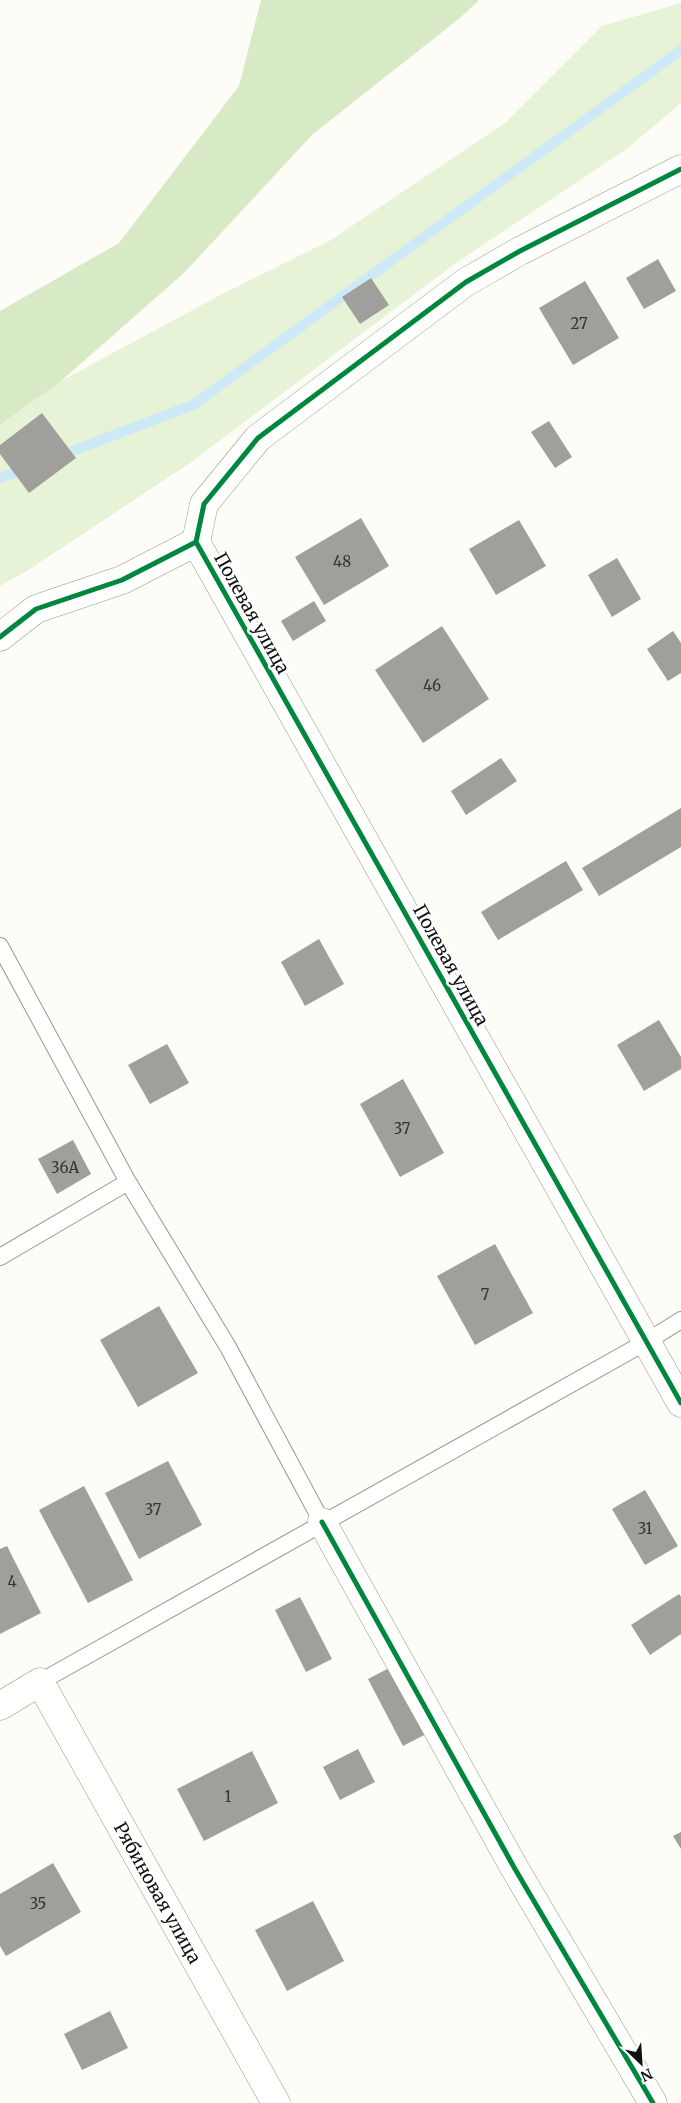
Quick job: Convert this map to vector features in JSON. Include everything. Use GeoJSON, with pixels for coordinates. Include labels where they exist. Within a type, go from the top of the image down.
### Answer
{"type":"FeatureCollection","features":[{"type":"Feature","properties":{"kind":"street"},"geometry":{"type":"LineString","coordinates":[[0,637],[36,610],[122,580],[196,542],[204,504],[258,438],[466,282],[520,251],[681,170]]}},
{"type":"Feature","properties":{"kind":"street","name":"Полевая улица"},"geometry":{"type":"LineString","coordinates":[[196,542],[681,1403]]}},
{"type":"Feature","properties":{"kind":"street"},"geometry":{"type":"LineString","coordinates":[[322,1522],[515,1869],[653,2103]]}},
{"type":"Feature","properties":{"kind":"street"},"geometry":{"type":"LineString","coordinates":[[0,1706],[40,1682]]}},
{"type":"Feature","properties":{"kind":"street","name":"Рябиновая улица"},"geometry":{"type":"LineString","coordinates":[[40,1682],[276,2103]]}},
{"type":"Feature","properties":{"kind":"lane"},"geometry":{"type":"LineString","coordinates":[[0,946],[128,1182],[228,1348],[322,1522]]}},
{"type":"Feature","properties":{"kind":"lane"},"geometry":{"type":"LineString","coordinates":[[0,1257],[128,1182]]}},
{"type":"Feature","properties":{"kind":"lane"},"geometry":{"type":"LineString","coordinates":[[40,1682],[322,1522],[646,1342],[681,1320]]}},
{"type":"Feature","properties":{"kind":"green space"},"geometry":{"type":"Polygon","coordinates":[[[261,0],[479,0],[460,18],[313,134],[184,273],[61,381],[0,425],[0,311],[119,243],[239,86],[261,0]]]}},
{"type":"Feature","properties":{"kind":"green space"},"geometry":{"type":"Polygon","coordinates":[[[681,3],[681,103],[628,148],[453,265],[190,463],[30,569],[0,586],[0,392],[61,381],[228,291],[331,240],[505,123],[602,26],[681,3]]]}},
{"type":"Feature","properties":{"kind":"building"},"geometry":{"type":"Polygon","coordinates":[[[658,259],[676,291],[644,309],[626,278],[658,259]]]}},
{"type":"Feature","properties":{"kind":"building"},"geometry":{"type":"Polygon","coordinates":[[[371,278],[389,305],[360,324],[342,297],[371,278]]]}},
{"type":"Feature","properties":{"kind":"building"},"geometry":{"type":"Polygon","coordinates":[[[585,281],[619,338],[573,365],[539,308],[585,281]]]}},
{"type":"Feature","properties":{"kind":"building"},"geometry":{"type":"Polygon","coordinates":[[[42,413],[76,458],[29,493],[0,454],[0,445],[42,413]]]}},
{"type":"Feature","properties":{"kind":"building"},"geometry":{"type":"Polygon","coordinates":[[[549,421],[572,457],[555,468],[531,432],[549,421]]]}},
{"type":"Feature","properties":{"kind":"building"},"geometry":{"type":"Polygon","coordinates":[[[361,518],[389,566],[324,605],[295,557],[361,518]]]}},
{"type":"Feature","properties":{"kind":"building"},"geometry":{"type":"Polygon","coordinates":[[[519,520],[546,566],[496,595],[469,549],[519,520]]]}},
{"type":"Feature","properties":{"kind":"building"},"geometry":{"type":"Polygon","coordinates":[[[617,558],[641,599],[612,617],[588,575],[617,558]]]}},
{"type":"Feature","properties":{"kind":"building"},"geometry":{"type":"Polygon","coordinates":[[[314,601],[326,621],[293,641],[281,621],[314,601]]]}},
{"type":"Feature","properties":{"kind":"building"},"geometry":{"type":"Polygon","coordinates":[[[442,626],[489,699],[423,743],[375,670],[442,626]]]}},
{"type":"Feature","properties":{"kind":"building"},"geometry":{"type":"Polygon","coordinates":[[[673,631],[681,643],[681,673],[668,681],[647,649],[673,631]]]}},
{"type":"Feature","properties":{"kind":"building"},"geometry":{"type":"Polygon","coordinates":[[[501,758],[517,781],[466,815],[451,791],[501,758]]]}},
{"type":"Feature","properties":{"kind":"building"},"geometry":{"type":"Polygon","coordinates":[[[681,808],[681,847],[599,896],[582,868],[681,808]]]}},
{"type":"Feature","properties":{"kind":"building"},"geometry":{"type":"Polygon","coordinates":[[[566,861],[583,890],[498,940],[481,912],[566,861]]]}},
{"type":"Feature","properties":{"kind":"building"},"geometry":{"type":"Polygon","coordinates":[[[319,939],[344,984],[305,1006],[281,962],[319,939]]]}},
{"type":"Feature","properties":{"kind":"building"},"geometry":{"type":"Polygon","coordinates":[[[659,1020],[681,1057],[681,1069],[644,1091],[617,1045],[659,1020]]]}},
{"type":"Feature","properties":{"kind":"building"},"geometry":{"type":"Polygon","coordinates":[[[167,1044],[189,1083],[150,1104],[128,1065],[167,1044]]]}},
{"type":"Feature","properties":{"kind":"building"},"geometry":{"type":"Polygon","coordinates":[[[403,1079],[444,1153],[400,1177],[360,1104],[403,1079]]]}},
{"type":"Feature","properties":{"kind":"building"},"geometry":{"type":"Polygon","coordinates":[[[73,1140],[91,1174],[57,1194],[38,1159],[73,1140]]]}},
{"type":"Feature","properties":{"kind":"building"},"geometry":{"type":"Polygon","coordinates":[[[495,1244],[533,1313],[475,1345],[437,1276],[495,1244]]]}},
{"type":"Feature","properties":{"kind":"building"},"geometry":{"type":"Polygon","coordinates":[[[159,1306],[198,1373],[138,1407],[100,1340],[159,1306]]]}},
{"type":"Feature","properties":{"kind":"building"},"geometry":{"type":"Polygon","coordinates":[[[168,1461],[202,1525],[139,1559],[105,1493],[168,1461]]]}},
{"type":"Feature","properties":{"kind":"building"},"geometry":{"type":"Polygon","coordinates":[[[84,1486],[133,1580],[88,1603],[39,1510],[84,1486]]]}},
{"type":"Feature","properties":{"kind":"building"},"geometry":{"type":"Polygon","coordinates":[[[645,1490],[678,1546],[645,1565],[612,1509],[645,1490]]]}},
{"type":"Feature","properties":{"kind":"building"},"geometry":{"type":"Polygon","coordinates":[[[7,1546],[41,1613],[0,1634],[0,1549],[7,1546]]]}},
{"type":"Feature","properties":{"kind":"building"},"geometry":{"type":"Polygon","coordinates":[[[679,1594],[681,1597],[681,1634],[650,1655],[631,1625],[679,1594]]]}},
{"type":"Feature","properties":{"kind":"building"},"geometry":{"type":"Polygon","coordinates":[[[300,1597],[332,1659],[306,1672],[275,1610],[300,1597]]]}},
{"type":"Feature","properties":{"kind":"building"},"geometry":{"type":"Polygon","coordinates":[[[395,1665],[430,1732],[403,1746],[368,1679],[395,1665]]]}},
{"type":"Feature","properties":{"kind":"building"},"geometry":{"type":"Polygon","coordinates":[[[358,1749],[375,1782],[340,1800],[323,1767],[358,1749]]]}},
{"type":"Feature","properties":{"kind":"building"},"geometry":{"type":"Polygon","coordinates":[[[252,1751],[278,1803],[204,1841],[177,1789],[252,1751]]]}},
{"type":"Feature","properties":{"kind":"building"},"geometry":{"type":"Polygon","coordinates":[[[681,1832],[681,1849],[673,1836],[681,1832]]]}},
{"type":"Feature","properties":{"kind":"building"},"geometry":{"type":"Polygon","coordinates":[[[53,1863],[81,1912],[6,1956],[0,1946],[0,1894],[53,1863]]]}},
{"type":"Feature","properties":{"kind":"building"},"geometry":{"type":"Polygon","coordinates":[[[313,1901],[344,1961],[287,1991],[255,1930],[313,1901]]]}},
{"type":"Feature","properties":{"kind":"building"},"geometry":{"type":"Polygon","coordinates":[[[110,2011],[128,2048],[82,2070],[64,2034],[110,2011]]]}},
{"type":"Feature","properties":{"kind":"waterway"},"geometry":{"type":"LineString","coordinates":[[59,456],[193,405],[681,50]]}},
{"type":"Feature","properties":{"kind":"waterway"},"geometry":{"type":"LineString","coordinates":[[0,478],[27,468]]}},
{"type":"Feature","properties":{"kind":"cycle path"},"geometry":{"type":"LineString","coordinates":[[0,637],[36,609],[122,580],[196,542],[204,504],[258,438],[466,282],[520,251],[681,169]]}},
{"type":"Feature","properties":{"kind":"cycle path"},"geometry":{"type":"LineString","coordinates":[[196,542],[681,1403]]}},
{"type":"Feature","properties":{"kind":"cycle path"},"geometry":{"type":"LineString","coordinates":[[322,1522],[515,1869],[653,2103]]}}]}
